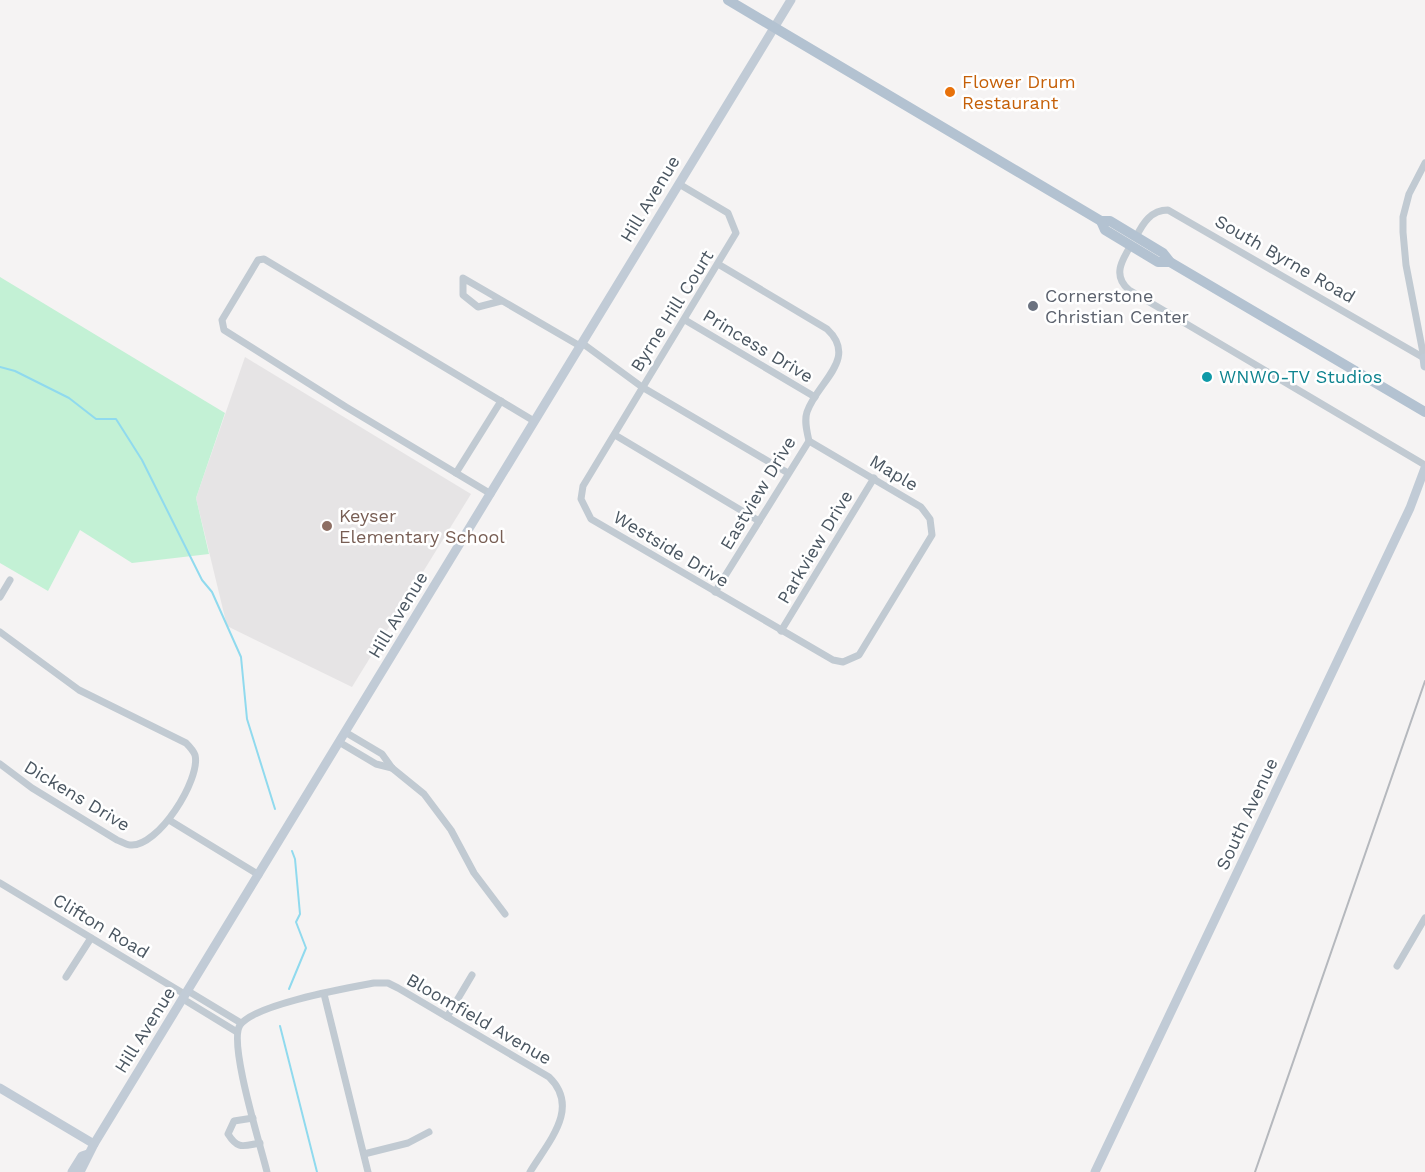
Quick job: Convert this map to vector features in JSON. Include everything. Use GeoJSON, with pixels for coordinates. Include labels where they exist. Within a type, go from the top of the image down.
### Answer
{"type":"FeatureCollection","features":[{"type":"Feature","properties":{"kind":"main road"},"geometry":{"type":"LineString","coordinates":[[728,0],[1101,221],[1105,230],[1134,241],[1158,262],[1170,262],[1425,412]]}},
{"type":"Feature","properties":{"kind":"main road","name":"Hill Avenue"},"geometry":{"type":"LineString","coordinates":[[80,1172],[94,1144],[791,0]]}},
{"type":"Feature","properties":{"kind":"main road","name":"South Avenue"},"geometry":{"type":"LineString","coordinates":[[1095,1172],[1410,508],[1425,466]]}},
{"type":"Feature","properties":{"kind":"main road"},"geometry":{"type":"LineString","coordinates":[[0,1088],[94,1144]]}},
{"type":"Feature","properties":{"kind":"main road","name":"Hill Avenue"},"geometry":{"type":"LineString","coordinates":[[72,1172],[82,1156],[88,1154]]}},
{"type":"Feature","properties":{"kind":"street"},"geometry":{"type":"LineString","coordinates":[[1424,362],[1406,265],[1403,217],[1409,194],[1425,163]]}},
{"type":"Feature","properties":{"kind":"street","name":"Byrne Hill Court"},"geometry":{"type":"LineString","coordinates":[[592,472],[736,233],[728,213],[679,184]]}},
{"type":"Feature","properties":{"kind":"street","name":"South Byrne Road"},"geometry":{"type":"LineString","coordinates":[[1424,362],[1168,210],[1153,214],[1143,225],[1123,260],[1119,272],[1120,279],[1125,286],[1425,466]]}},
{"type":"Feature","properties":{"kind":"street"},"geometry":{"type":"LineString","coordinates":[[490,494],[224,330],[222,320],[258,261],[264,259],[534,421]]}},
{"type":"Feature","properties":{"kind":"street","name":"Eastview Drive"},"geometry":{"type":"LineString","coordinates":[[715,592],[809,441],[806,426],[807,413],[837,362],[840,349],[835,337],[827,329],[718,264]]}},
{"type":"Feature","properties":{"kind":"street"},"geometry":{"type":"LineString","coordinates":[[501,300],[478,307],[463,295],[463,278],[581,344],[642,387],[788,473]]}},
{"type":"Feature","properties":{"kind":"street","name":"Princess Drive"},"geometry":{"type":"LineString","coordinates":[[685,320],[815,397]]}},
{"type":"Feature","properties":{"kind":"street"},"geometry":{"type":"LineString","coordinates":[[456,473],[501,401]]}},
{"type":"Feature","properties":{"kind":"street"},"geometry":{"type":"LineString","coordinates":[[615,435],[759,521]]}},
{"type":"Feature","properties":{"kind":"street","name":"Maple"},"geometry":{"type":"LineString","coordinates":[[809,441],[921,507],[930,519],[932,535],[859,655],[843,662],[826,656]]}},
{"type":"Feature","properties":{"kind":"street","name":"Westside Drive"},"geometry":{"type":"LineString","coordinates":[[592,472],[583,486],[581,499],[591,519],[826,656]]}},
{"type":"Feature","properties":{"kind":"street","name":"Parkview Drive"},"geometry":{"type":"LineString","coordinates":[[781,631],[874,478]]}},
{"type":"Feature","properties":{"kind":"street"},"geometry":{"type":"LineString","coordinates":[[0,597],[10,580]]}},
{"type":"Feature","properties":{"kind":"street"},"geometry":{"type":"LineString","coordinates":[[0,632],[79,690],[192,748],[195,756],[192,779],[169,820],[259,875]]}},
{"type":"Feature","properties":{"kind":"street"},"geometry":{"type":"LineString","coordinates":[[345,732],[382,754],[393,768],[424,794],[451,830],[474,873],[505,914]]}},
{"type":"Feature","properties":{"kind":"street"},"geometry":{"type":"LineString","coordinates":[[339,742],[376,764],[393,768]]}},
{"type":"Feature","properties":{"kind":"street","name":"Dickens Drive"},"geometry":{"type":"LineString","coordinates":[[0,764],[32,788],[117,840],[130,845],[141,843],[155,834],[169,820]]}},
{"type":"Feature","properties":{"kind":"street","name":"Clifton Road"},"geometry":{"type":"LineString","coordinates":[[0,883],[186,995]]}},
{"type":"Feature","properties":{"kind":"street"},"geometry":{"type":"LineString","coordinates":[[1397,966],[1425,918]]}},
{"type":"Feature","properties":{"kind":"street"},"geometry":{"type":"LineString","coordinates":[[66,977],[91,938]]}},
{"type":"Feature","properties":{"kind":"street"},"geometry":{"type":"LineString","coordinates":[[447,1017],[472,975]]}},
{"type":"Feature","properties":{"kind":"street","name":"Bloomfield Avenue"},"geometry":{"type":"LineString","coordinates":[[242,1023],[252,1015],[276,1006],[374,983],[388,983],[549,1077],[558,1086],[563,1098],[564,1112],[559,1125],[530,1172]]}},
{"type":"Feature","properties":{"kind":"street"},"geometry":{"type":"LineString","coordinates":[[324,994],[368,1172]]}},
{"type":"Feature","properties":{"kind":"street"},"geometry":{"type":"LineString","coordinates":[[186,995],[242,1023],[237,1032],[238,1054],[267,1172]]}},
{"type":"Feature","properties":{"kind":"street"},"geometry":{"type":"LineString","coordinates":[[186,995],[237,1032]]}},
{"type":"Feature","properties":{"kind":"street"},"geometry":{"type":"LineString","coordinates":[[253,1118],[234,1121],[228,1134],[234,1143],[240,1146],[260,1143]]}},
{"type":"Feature","properties":{"kind":"street"},"geometry":{"type":"LineString","coordinates":[[364,1154],[408,1143],[429,1132]]}},
{"type":"Feature","properties":{"kind":"shaded area","name":"Keyser Elementary School"},"geometry":{"type":"Polygon","coordinates":[[[245,357],[471,494],[352,687],[227,626],[196,498],[245,357]]]}},
{"type":"Feature","properties":{"kind":"green space"},"geometry":{"type":"Polygon","coordinates":[[[0,277],[225,413],[196,498],[209,554],[132,563],[80,530],[48,591],[0,563],[0,277]]]}},
{"type":"Feature","properties":{"kind":"waterway"},"geometry":{"type":"LineString","coordinates":[[0,367],[15,371],[69,398],[96,419],[116,419],[142,460],[202,580],[212,592],[241,657],[247,719],[275,809]]}},
{"type":"Feature","properties":{"kind":"waterway"},"geometry":{"type":"LineString","coordinates":[[289,989],[306,948],[296,922],[300,914],[295,859],[292,851]]}},
{"type":"Feature","properties":{"kind":"waterway"},"geometry":{"type":"LineString","coordinates":[[280,1026],[317,1172]]}},
{"type":"Feature","properties":{"kind":"railway"},"geometry":{"type":"LineString","coordinates":[[1255,1172],[1425,681]]}},
{"type":"Feature","properties":{"kind":"place","name":"Flower Drum Restaurant"},"geometry":{"type":"Point","coordinates":[950,92]}},
{"type":"Feature","properties":{"kind":"place","name":"Cornerstone Christian Center"},"geometry":{"type":"Point","coordinates":[1033,306]}},
{"type":"Feature","properties":{"kind":"place","name":"WNWO-TV Studios"},"geometry":{"type":"Point","coordinates":[1207,377]}},
{"type":"Feature","properties":{"kind":"place","name":"Keyser Elementary School"},"geometry":{"type":"Point","coordinates":[327,526]}}]}
